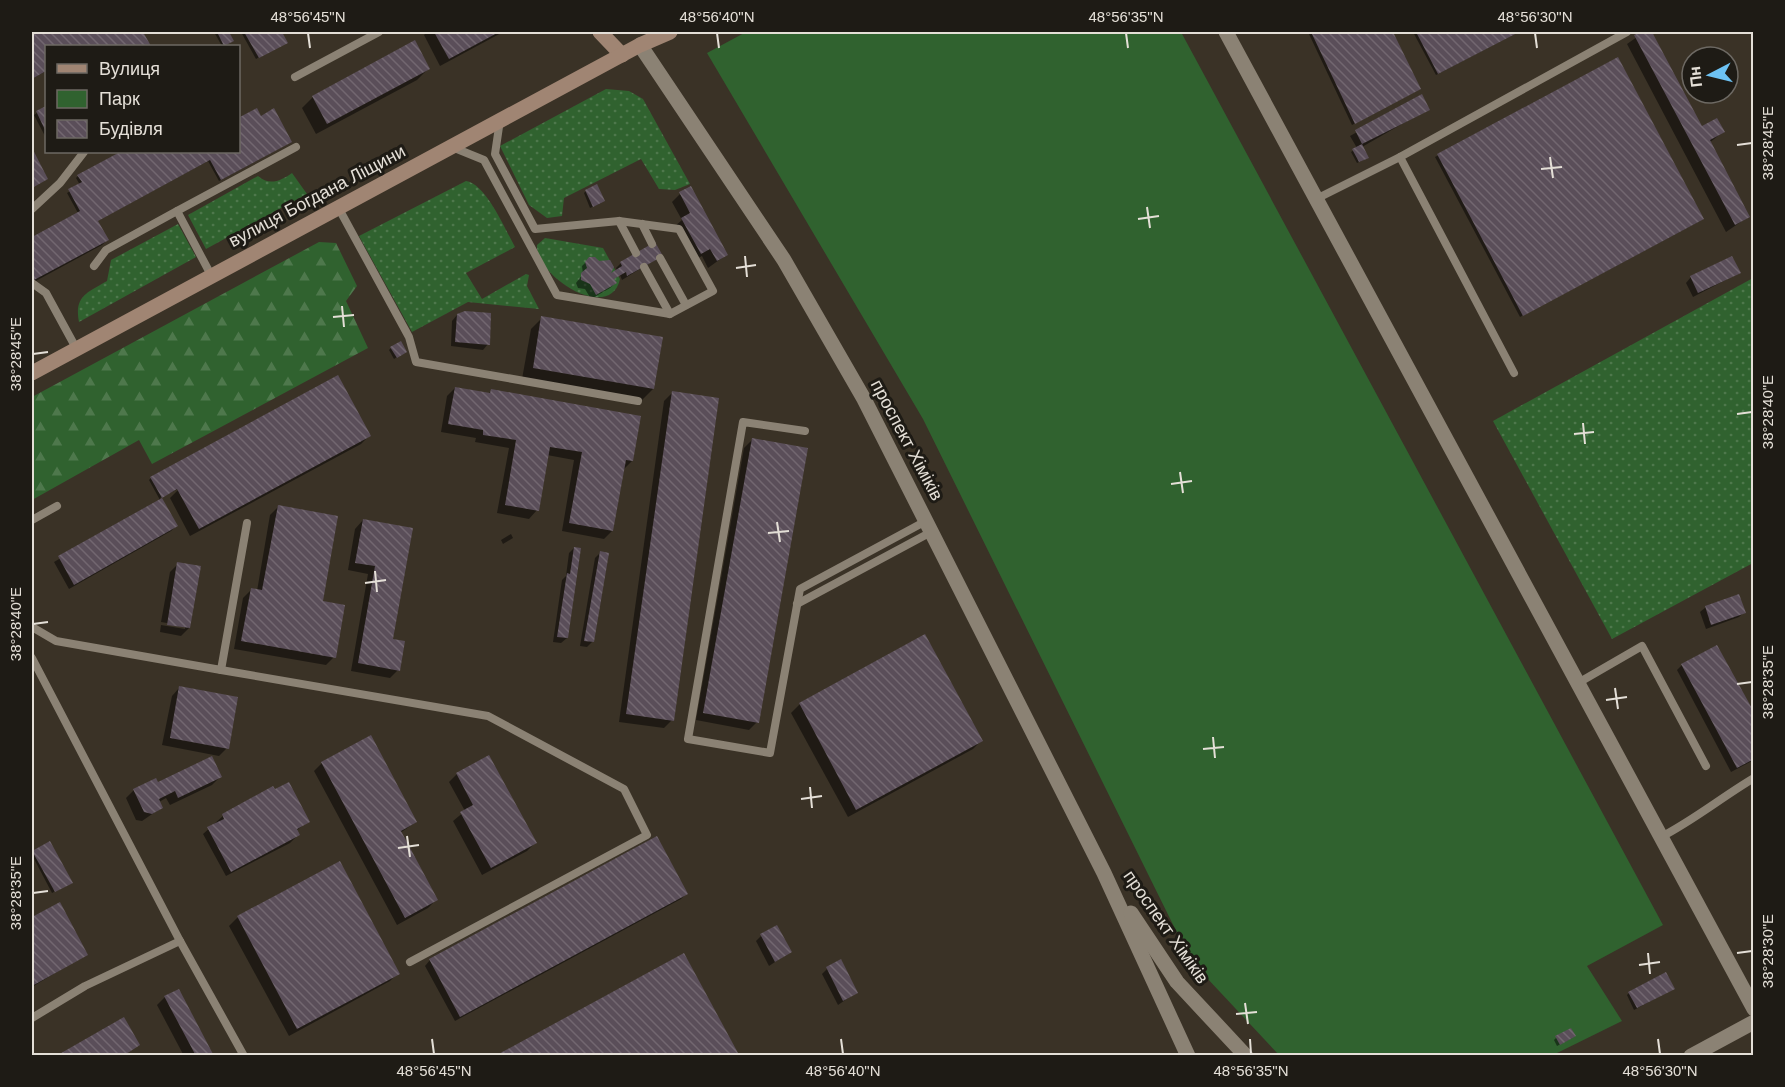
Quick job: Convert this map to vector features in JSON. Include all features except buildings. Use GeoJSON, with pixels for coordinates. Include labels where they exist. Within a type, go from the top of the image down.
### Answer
{"type":"FeatureCollection","features":[{"type":"Feature","properties":{"kind":"main road"},"geometry":{"type":"LineString","coordinates":[[600,32],[622,55]]}},
{"type":"Feature","properties":{"kind":"main road","name":"вулиця Богдана Ліщини"},"geometry":{"type":"LineString","coordinates":[[32,373],[661,34]]}},
{"type":"Feature","properties":{"kind":"street"},"geometry":{"type":"LineString","coordinates":[[1226,32],[1754,1009]]}},
{"type":"Feature","properties":{"kind":"street","name":"проспект Хіміків"},"geometry":{"type":"LineString","coordinates":[[640,45],[784,260],[864,399],[1104,873],[1188,1056]]}},
{"type":"Feature","properties":{"kind":"street","name":"проспект Хіміків"},"geometry":{"type":"LineString","coordinates":[[1104,873],[1177,982],[1246,1056]]}},
{"type":"Feature","properties":{"kind":"street"},"geometry":{"type":"LineString","coordinates":[[1698,1054],[1754,1022]]}},
{"type":"Feature","properties":{"kind":"lane"},"geometry":{"type":"LineString","coordinates":[[295,77],[369,34],[379,32]]}},
{"type":"Feature","properties":{"kind":"lane"},"geometry":{"type":"LineString","coordinates":[[1316,199],[1400,158],[1627,32]]}},
{"type":"Feature","properties":{"kind":"lane"},"geometry":{"type":"LineString","coordinates":[[450,146],[484,160],[557,296],[669,314],[712,291],[679,229],[619,221],[535,229],[495,154],[500,120]]}},
{"type":"Feature","properties":{"kind":"lane"},"geometry":{"type":"LineString","coordinates":[[94,266],[106,250],[296,147]]}},
{"type":"Feature","properties":{"kind":"lane"},"geometry":{"type":"LineString","coordinates":[[32,209],[60,183],[83,153]]}},
{"type":"Feature","properties":{"kind":"lane"},"geometry":{"type":"LineString","coordinates":[[1400,158],[1514,373]]}},
{"type":"Feature","properties":{"kind":"lane"},"geometry":{"type":"LineString","coordinates":[[338,207],[409,337],[416,362],[638,401]]}},
{"type":"Feature","properties":{"kind":"lane"},"geometry":{"type":"LineString","coordinates":[[177,211],[211,275]]}},
{"type":"Feature","properties":{"kind":"lane"},"geometry":{"type":"LineString","coordinates":[[619,221],[636,253]]}},
{"type":"Feature","properties":{"kind":"lane"},"geometry":{"type":"LineString","coordinates":[[642,224],[652,244]]}},
{"type":"Feature","properties":{"kind":"lane"},"geometry":{"type":"LineString","coordinates":[[660,258],[686,305]]}},
{"type":"Feature","properties":{"kind":"lane"},"geometry":{"type":"LineString","coordinates":[[644,267],[669,314]]}},
{"type":"Feature","properties":{"kind":"lane"},"geometry":{"type":"LineString","coordinates":[[32,283],[46,293],[76,348]]}},
{"type":"Feature","properties":{"kind":"lane"},"geometry":{"type":"LineString","coordinates":[[805,431],[743,422],[688,739],[770,753],[800,589],[930,526]]}},
{"type":"Feature","properties":{"kind":"lane"},"geometry":{"type":"LineString","coordinates":[[32,520],[57,506]]}},
{"type":"Feature","properties":{"kind":"lane"},"geometry":{"type":"LineString","coordinates":[[220,670],[247,523]]}},
{"type":"Feature","properties":{"kind":"lane"},"geometry":{"type":"LineString","coordinates":[[32,627],[56,641],[488,716],[624,789],[648,835],[411,962]]}},
{"type":"Feature","properties":{"kind":"lane"},"geometry":{"type":"LineString","coordinates":[[1578,683],[1642,646],[1706,766]]}},
{"type":"Feature","properties":{"kind":"lane"},"geometry":{"type":"LineString","coordinates":[[32,658],[180,942],[244,1056]]}},
{"type":"Feature","properties":{"kind":"lane"},"geometry":{"type":"LineString","coordinates":[[1661,837],[1691,821],[1724,796],[1754,778]]}},
{"type":"Feature","properties":{"kind":"lane"},"geometry":{"type":"LineString","coordinates":[[32,1018],[85,986],[180,942]]}},
{"type":"Feature","properties":{"kind":"green space"},"geometry":{"type":"Polygon","coordinates":[[[746,32],[1181,32],[1663,925],[1587,966],[1622,1021],[1553,1055],[1279,1055],[1191,961],[923,419],[707,53],[746,32]]]}},
{"type":"Feature","properties":{"kind":"green space"},"geometry":{"type":"Polygon","coordinates":[[[606,89],[629,91],[643,99],[690,184],[675,190],[659,189],[641,159],[564,198],[562,216],[547,218],[529,205],[500,146],[606,89]]]}},
{"type":"Feature","properties":{"kind":"green space"},"geometry":{"type":"Polygon","coordinates":[[[292,173],[307,194],[206,249],[188,215],[258,176],[271,182],[292,173]]]}},
{"type":"Feature","properties":{"kind":"green space"},"geometry":{"type":"Polygon","coordinates":[[[466,181],[481,190],[488,198],[515,247],[466,273],[482,299],[526,274],[529,275],[527,286],[539,309],[468,302],[412,332],[359,236],[466,181]]]}},
{"type":"Feature","properties":{"kind":"green space"},"geometry":{"type":"Polygon","coordinates":[[[178,224],[196,257],[79,322],[80,301],[88,292],[107,281],[111,260],[178,224]]]}},
{"type":"Feature","properties":{"kind":"green space"},"geometry":{"type":"Polygon","coordinates":[[[545,238],[603,248],[620,279],[613,292],[603,297],[589,296],[560,281],[548,270],[540,257],[537,245],[545,238]]]}},
{"type":"Feature","properties":{"kind":"green space"},"geometry":{"type":"Polygon","coordinates":[[[319,242],[336,243],[357,286],[346,301],[368,348],[152,464],[139,440],[32,500],[32,397],[319,242]]]}},
{"type":"Feature","properties":{"kind":"green space"},"geometry":{"type":"Polygon","coordinates":[[[1753,278],[1753,563],[1612,639],[1493,421],[1753,278]]]}}]}
